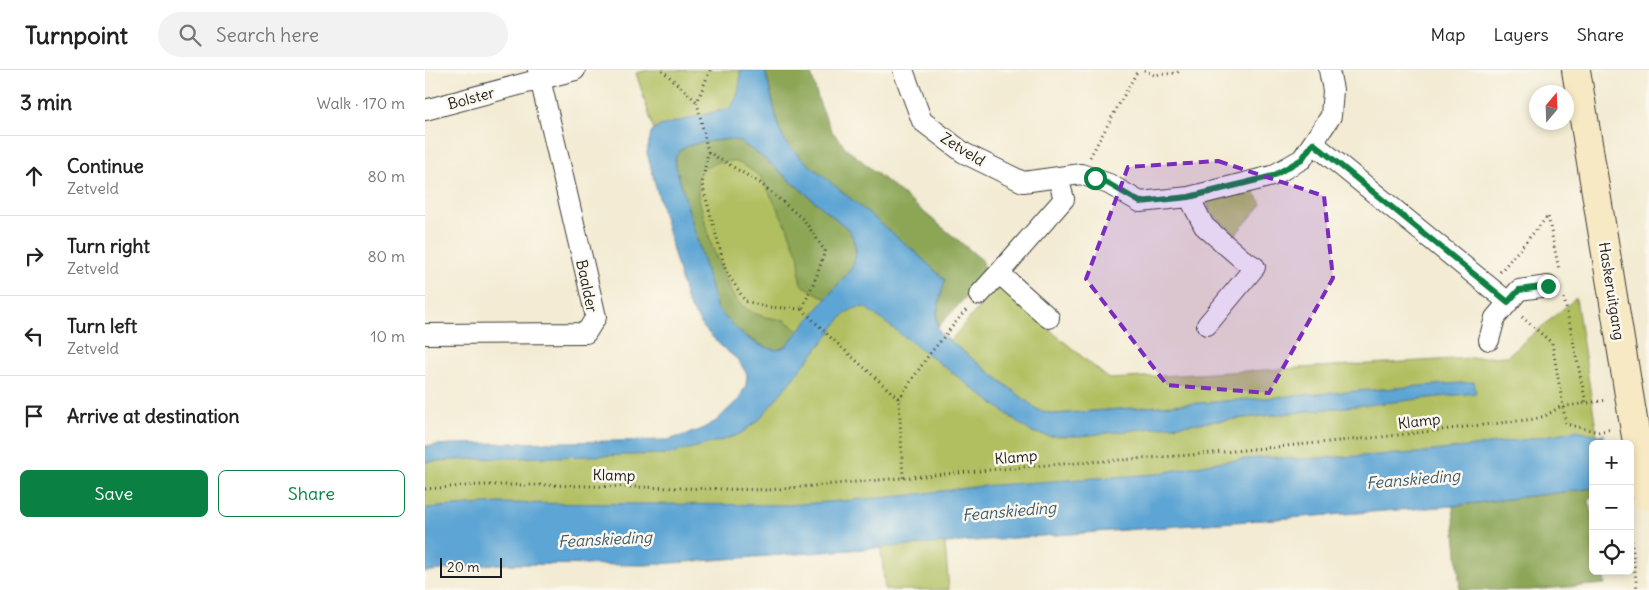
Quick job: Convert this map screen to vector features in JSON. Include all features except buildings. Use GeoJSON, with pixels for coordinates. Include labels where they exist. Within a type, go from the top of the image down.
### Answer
{"type":"FeatureCollection","features":[{"type":"Feature","properties":{"kind":"main road","name":"Haskeruitgang"},"geometry":{"type":"LineString","coordinates":[[1576,70],[1624,421],[1648,504]]}},
{"type":"Feature","properties":{"kind":"street","name":"Bolster"},"geometry":{"type":"LineString","coordinates":[[425,110],[539,75],[575,70]]}},
{"type":"Feature","properties":{"kind":"street","name":"Zetveld"},"geometry":{"type":"LineString","coordinates":[[903,70],[922,121],[965,153],[1023,182],[1081,174],[1109,184],[1140,202],[1189,197],[1273,176],[1302,159],[1331,116],[1333,90],[1329,70]]}},
{"type":"Feature","properties":{"kind":"street","name":"Baalder"},"geometry":{"type":"LineString","coordinates":[[425,334],[586,333],[595,317],[539,75]]}},
{"type":"Feature","properties":{"kind":"street"},"geometry":{"type":"LineString","coordinates":[[1313,143],[1508,302]]}},
{"type":"Feature","properties":{"kind":"street"},"geometry":{"type":"LineString","coordinates":[[979,295],[1064,199],[1058,178]]}},
{"type":"Feature","properties":{"kind":"street"},"geometry":{"type":"LineString","coordinates":[[1189,197],[1204,226],[1242,259],[1255,267],[1207,325]]}},
{"type":"Feature","properties":{"kind":"street"},"geometry":{"type":"LineString","coordinates":[[999,273],[1049,318]]}},
{"type":"Feature","properties":{"kind":"street"},"geometry":{"type":"LineString","coordinates":[[1489,340],[1495,318],[1519,290],[1548,286]]}},
{"type":"Feature","properties":{"kind":"path"},"geometry":{"type":"LineString","coordinates":[[662,70],[697,102]]}},
{"type":"Feature","properties":{"kind":"path"},"geometry":{"type":"LineString","coordinates":[[710,70],[697,102],[708,152],[702,184],[726,271],[745,301],[767,307],[802,309],[899,400]]}},
{"type":"Feature","properties":{"kind":"path"},"geometry":{"type":"LineString","coordinates":[[1081,174],[1138,70]]}},
{"type":"Feature","properties":{"kind":"path"},"geometry":{"type":"LineString","coordinates":[[1144,70],[1154,76],[1177,74],[1179,70]]}},
{"type":"Feature","properties":{"kind":"path"},"geometry":{"type":"LineString","coordinates":[[708,152],[761,183],[804,220],[825,251],[817,276],[802,309]]}},
{"type":"Feature","properties":{"kind":"path"},"geometry":{"type":"LineString","coordinates":[[1508,302],[1515,311],[1552,343],[1566,424],[1598,432],[1624,421]]}},
{"type":"Feature","properties":{"kind":"path"},"geometry":{"type":"LineString","coordinates":[[903,478],[899,400],[928,356],[953,325]]}},
{"type":"Feature","properties":{"kind":"path","name":"Klamp"},"geometry":{"type":"LineString","coordinates":[[425,489],[478,485],[543,485],[767,490],[1034,466],[1191,455],[1381,437],[1534,419],[1545,416],[1563,406],[1585,401],[1605,400]]}},
{"type":"Feature","properties":{"kind":"path"},"geometry":{"type":"LineString","coordinates":[[1630,530],[1637,590]]}},
{"type":"Feature","properties":{"kind":"highlighted area"},"geometry":{"type":"Polygon","coordinates":[[[1218,161],[1324,196],[1333,278],[1269,393],[1167,385],[1086,279],[1128,167],[1218,161]]]}},
{"type":"Feature","properties":{"kind":"green space"},"geometry":{"type":"Polygon","coordinates":[[[649,70],[761,70],[776,139],[930,335],[1041,421],[1474,383],[1054,414],[1038,410],[950,341],[997,286],[1109,379],[1507,356],[1576,298],[1598,440],[784,510],[425,523],[425,455],[672,447],[732,426],[769,376],[721,331],[657,129],[654,130],[636,73],[649,70]]]}},
{"type":"Feature","properties":{"kind":"green space"},"geometry":{"type":"Polygon","coordinates":[[[765,70],[810,70],[819,102],[831,130],[846,148],[982,260],[986,273],[938,327],[937,314],[945,280],[914,251],[829,183],[788,145],[780,132],[765,70]]]}},
{"type":"Feature","properties":{"kind":"green space"},"geometry":{"type":"Polygon","coordinates":[[[728,139],[739,141],[761,156],[849,230],[854,241],[856,251],[852,268],[827,299],[802,285],[799,258],[787,227],[761,177],[744,165],[733,161],[717,162],[702,170],[698,179],[698,195],[711,244],[737,302],[753,313],[784,320],[799,331],[785,347],[776,350],[767,348],[742,334],[717,309],[675,165],[677,154],[688,146],[728,139]]]}},
{"type":"Feature","properties":{"kind":"green space"},"geometry":{"type":"Polygon","coordinates":[[[1253,190],[1262,204],[1235,235],[1210,212],[1207,201],[1253,190]]]}},
{"type":"Feature","properties":{"kind":"green space"},"geometry":{"type":"Polygon","coordinates":[[[1589,489],[1589,575],[1604,575],[1605,584],[1529,590],[1460,590],[1453,506],[1589,489]]]}},
{"type":"Feature","properties":{"kind":"green space"},"geometry":{"type":"Polygon","coordinates":[[[945,543],[949,590],[885,590],[881,547],[945,543]]]}},
{"type":"Feature","properties":{"kind":"water"},"geometry":{"type":"Polygon","coordinates":[[[740,70],[765,70],[780,132],[788,145],[914,251],[945,280],[937,315],[938,328],[941,334],[1038,410],[1054,414],[1474,382],[1476,393],[1080,436],[1049,436],[1031,432],[866,308],[860,307],[855,308],[841,318],[758,421],[740,434],[670,454],[425,462],[425,446],[668,440],[700,430],[716,421],[739,399],[746,385],[747,374],[738,360],[703,327],[687,302],[647,153],[651,132],[660,126],[730,108],[738,94],[740,70]],[[728,139],[688,146],[677,154],[675,163],[717,309],[742,334],[757,344],[776,350],[785,347],[852,268],[856,253],[855,245],[849,230],[761,156],[739,141],[728,139]]]}},
{"type":"Feature","properties":{"kind":"water","name":"Feanskieding"},"geometry":{"type":"Polygon","coordinates":[[[1649,427],[1634,440],[1589,440],[1589,489],[1453,506],[645,565],[493,564],[425,572],[425,508],[499,503],[789,505],[902,496],[981,486],[1155,474],[1217,462],[1268,457],[1299,459],[1417,453],[1529,439],[1577,430],[1598,435],[1649,427]]]}},
{"type":"Feature","properties":{"kind":"pier"},"geometry":{"type":"Polygon","coordinates":[[[1649,424],[1649,482],[1634,452],[1634,440],[1605,440],[1604,431],[1649,424]]]}},
{"type":"Feature","properties":{"kind":"route"},"geometry":{"type":"LineString","coordinates":[[1095,178],[1140,202],[1189,197],[1273,176],[1302,159],[1313,143],[1508,302],[1519,290],[1548,286]]}}]}
